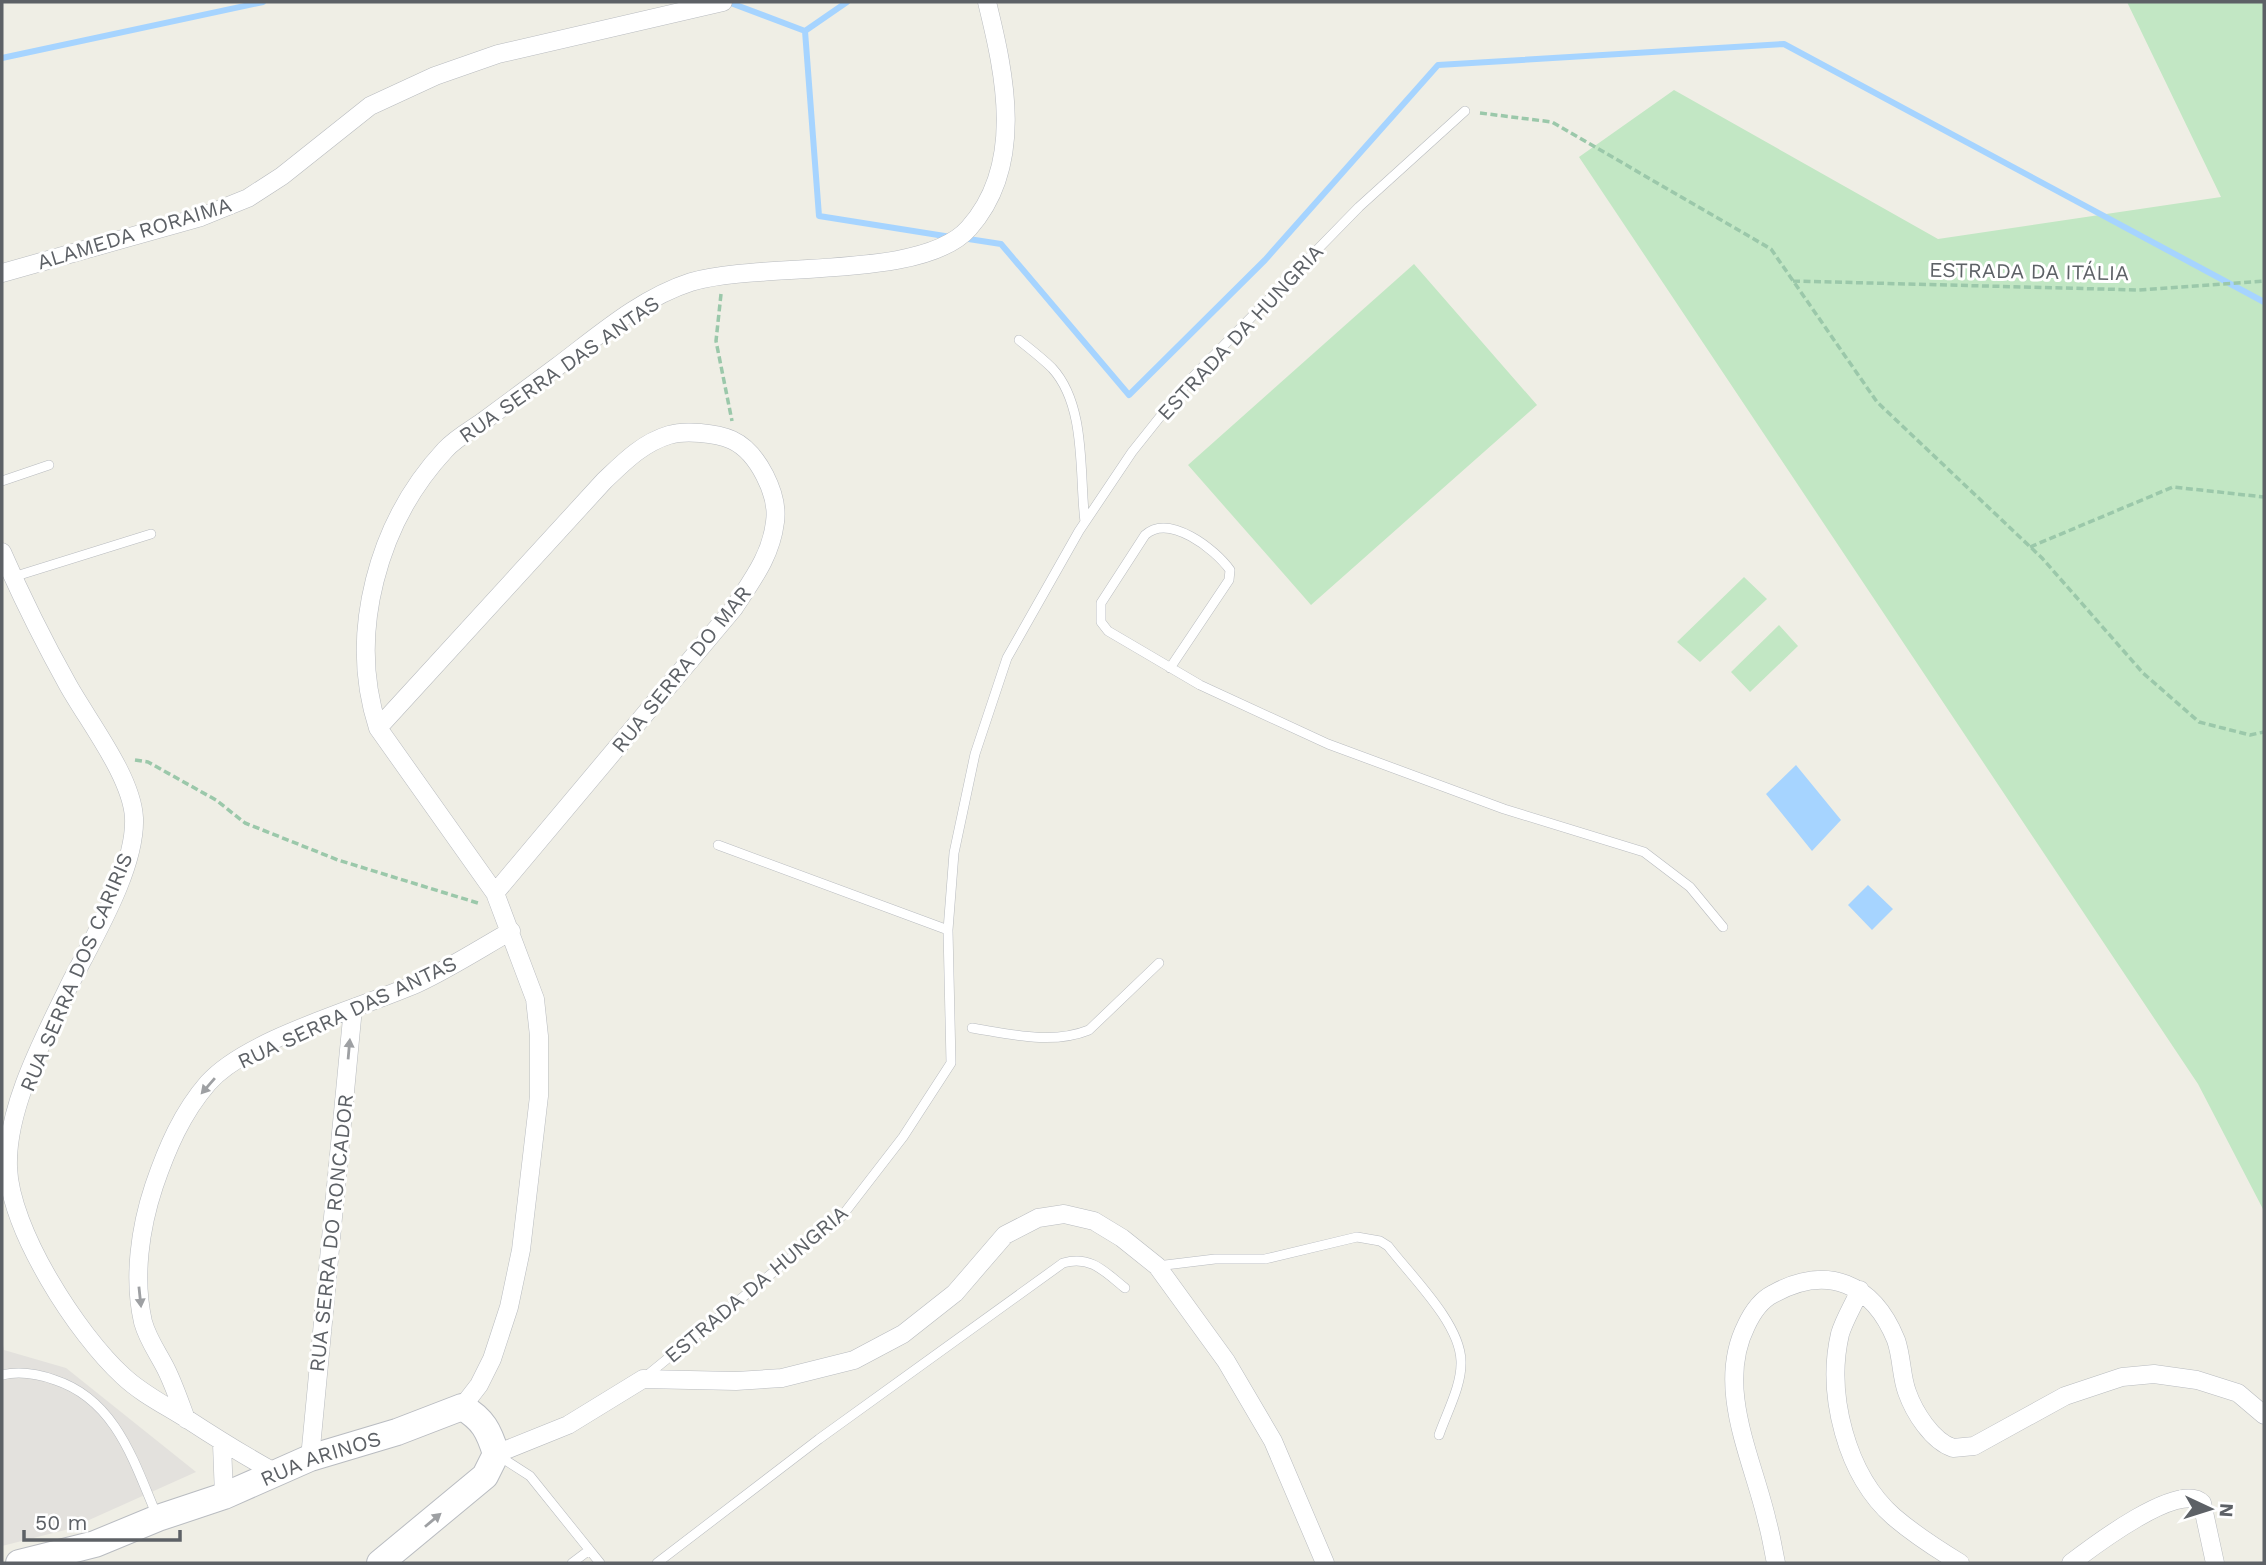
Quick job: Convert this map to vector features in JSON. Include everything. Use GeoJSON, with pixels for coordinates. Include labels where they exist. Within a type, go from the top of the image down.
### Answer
{"type":"FeatureCollection","features":[{"type":"Feature","properties":{"kind":"street","name":"ALAMEDA RORAIMA"},"geometry":{"type":"LineString","coordinates":[[2,273],[201,217],[248,198],[282,176],[370,106],[435,76],[498,54],[723,2]]}},
{"type":"Feature","properties":{"kind":"street","name":"RUA SERRA DAS ANTAS"},"geometry":{"type":"LineString","coordinates":[[462,1407],[479,1385],[492,1359],[509,1307],[521,1250],[539,1096],[539,1036],[535,999],[505,912],[495,893],[378,728],[370,704],[365,662],[367,614],[382,554],[405,502],[446,449],[627,315],[690,283],[723,275],[911,257],[945,248],[969,229],[997,179],[1006,136],[1004,74],[987,2]]}},
{"type":"Feature","properties":{"kind":"street"},"geometry":{"type":"LineString","coordinates":[[378,728],[604,481],[638,450],[669,435],[691,433],[732,440]]}},
{"type":"Feature","properties":{"kind":"street","name":"RUA SERRA DO MAR"},"geometry":{"type":"LineString","coordinates":[[495,893],[734,608],[761,569],[770,547],[776,519],[773,496],[757,465],[732,440]]}},
{"type":"Feature","properties":{"kind":"street","name":"RUA SERRA DOS CARIRIS"},"geometry":{"type":"LineString","coordinates":[[2,552],[129,792],[134,816],[133,841],[121,878],[37,1053],[15,1121],[8,1166],[14,1208],[30,1244],[92,1342],[123,1377],[186,1419]]}},
{"type":"Feature","properties":{"kind":"street","name":"RUA SERRA DAS ANTAS"},"geometry":{"type":"LineString","coordinates":[[186,1419],[166,1370],[153,1349],[144,1323],[139,1291],[146,1209],[167,1149],[186,1113],[209,1082],[231,1064],[270,1043],[420,982],[511,931]]}},
{"type":"Feature","properties":{"kind":"street","name":"RUA SERRA DO RONCADOR"},"geometry":{"type":"LineString","coordinates":[[310,1458],[353,1008]]}},
{"type":"Feature","properties":{"kind":"street"},"geometry":{"type":"LineString","coordinates":[[643,1379],[736,1381],[782,1378],[854,1360],[914,1325],[956,1293],[1005,1236],[1038,1218],[1064,1214],[1094,1221],[1122,1238],[1157,1266],[1226,1361],[1273,1441],[1325,1563]]}},
{"type":"Feature","properties":{"kind":"street"},"geometry":{"type":"LineString","coordinates":[[1776,1563],[1737,1408],[1734,1374],[1738,1342],[1750,1318],[1766,1298],[1789,1285],[1833,1278],[1860,1290],[1882,1315],[1895,1339],[1904,1367],[1906,1390],[1915,1408],[1938,1438],[1953,1448],[1974,1446],[2065,1396],[2122,1377],[2154,1374],[2197,1380],[2238,1393],[2264,1415]]}},
{"type":"Feature","properties":{"kind":"street"},"geometry":{"type":"LineString","coordinates":[[1860,1290],[1840,1334],[1835,1382],[1836,1402],[1855,1462],[1870,1491],[1892,1516],[1959,1563]]}},
{"type":"Feature","properties":{"kind":"street","name":"ESTRADA DA HUNGRIA"},"geometry":{"type":"LineString","coordinates":[[496,1454],[568,1425],[643,1379]]}},
{"type":"Feature","properties":{"kind":"street"},"geometry":{"type":"LineString","coordinates":[[380,1563],[485,1476],[496,1454],[488,1428],[475,1414],[462,1407]]}},
{"type":"Feature","properties":{"kind":"street","name":"RUA ARINOS"},"geometry":{"type":"LineString","coordinates":[[19,1563],[95,1544],[158,1518],[224,1496],[310,1458],[397,1432],[462,1407]]}},
{"type":"Feature","properties":{"kind":"street"},"geometry":{"type":"LineString","coordinates":[[186,1419],[222,1444],[276,1473]]}},
{"type":"Feature","properties":{"kind":"street"},"geometry":{"type":"LineString","coordinates":[[222,1444],[224,1496]]}},
{"type":"Feature","properties":{"kind":"street"},"geometry":{"type":"LineString","coordinates":[[2071,1563],[2141,1516],[2186,1496],[2197,1498],[2202,1503],[2215,1563]]}},
{"type":"Feature","properties":{"kind":"lane","name":"ESTRADA DA HUNGRIA"},"geometry":{"type":"LineString","coordinates":[[643,1379],[842,1216],[903,1137],[951,1063],[948,930],[954,853],[975,754],[1007,659],[1084,522],[1132,452],[1187,383],[1359,207],[1465,111]]}},
{"type":"Feature","properties":{"kind":"lane"},"geometry":{"type":"LineString","coordinates":[[1019,340],[1053,369],[1069,394],[1077,430],[1084,522]]}},
{"type":"Feature","properties":{"kind":"lane"},"geometry":{"type":"LineString","coordinates":[[2,481],[49,466]]}},
{"type":"Feature","properties":{"kind":"lane"},"geometry":{"type":"LineString","coordinates":[[1170,668],[1228,580],[1230,570],[1183,531],[1164,526],[1152,528],[1145,535],[1101,603],[1101,622],[1108,631],[1170,668],[1328,744],[1504,809],[1644,852],[1690,887],[1723,927]]}},
{"type":"Feature","properties":{"kind":"lane"},"geometry":{"type":"LineString","coordinates":[[13,577],[151,534]]}},
{"type":"Feature","properties":{"kind":"lane"},"geometry":{"type":"LineString","coordinates":[[718,845],[948,930]]}},
{"type":"Feature","properties":{"kind":"lane"},"geometry":{"type":"LineString","coordinates":[[972,1028],[1035,1037],[1076,1036],[1089,1030],[1160,963]]}},
{"type":"Feature","properties":{"kind":"lane"},"geometry":{"type":"LineString","coordinates":[[1157,1266],[1215,1259],[1265,1259],[1357,1237],[1380,1241],[1388,1246],[1450,1325],[1458,1345],[1461,1361],[1459,1379],[1440,1435]]}},
{"type":"Feature","properties":{"kind":"lane"},"geometry":{"type":"LineString","coordinates":[[657,1563],[819,1439],[1063,1263],[1075,1259],[1097,1265],[1125,1288]]}},
{"type":"Feature","properties":{"kind":"lane"},"geometry":{"type":"LineString","coordinates":[[2,1375],[41,1375],[74,1386],[101,1408],[124,1438],[158,1518]]}},
{"type":"Feature","properties":{"kind":"lane"},"geometry":{"type":"LineString","coordinates":[[496,1454],[530,1476],[600,1563]]}},
{"type":"Feature","properties":{"kind":"lane"},"geometry":{"type":"LineString","coordinates":[[572,1563],[588,1551]]}},
{"type":"Feature","properties":{"kind":"path"},"geometry":{"type":"LineString","coordinates":[[1465,111],[1552,122],[1771,249],[1877,402],[2030,547],[2143,673],[2199,722],[2250,735],[2264,732]]}},
{"type":"Feature","properties":{"kind":"path"},"geometry":{"type":"LineString","coordinates":[[723,275],[716,341],[731,413],[732,440]]}},
{"type":"Feature","properties":{"kind":"path","name":"ESTRADA DA ITÁLIA"},"geometry":{"type":"LineString","coordinates":[[1793,281],[2139,290],[2264,281]]}},
{"type":"Feature","properties":{"kind":"path"},"geometry":{"type":"LineString","coordinates":[[2030,547],[2174,487],[2264,497]]}},
{"type":"Feature","properties":{"kind":"path"},"geometry":{"type":"LineString","coordinates":[[109,757],[148,762],[216,800],[245,823],[286,840],[338,860],[505,912]]}},
{"type":"Feature","properties":{"kind":"shaded area"},"geometry":{"type":"Polygon","coordinates":[[[2,1340],[4,1350],[66,1368],[196,1472],[69,1529],[2,1546],[2,1340]]]}},
{"type":"Feature","properties":{"kind":"green space"},"geometry":{"type":"Polygon","coordinates":[[[2127,2],[2264,2],[2264,1211],[2198,1084],[1579,157],[1674,90],[1938,239],[2221,197],[2127,2]]]}},
{"type":"Feature","properties":{"kind":"green space"},"geometry":{"type":"Polygon","coordinates":[[[1414,264],[1537,405],[1311,605],[1188,465],[1414,264]]]}},
{"type":"Feature","properties":{"kind":"green space"},"geometry":{"type":"Polygon","coordinates":[[[1744,577],[1767,599],[1700,662],[1677,642],[1744,577]]]}},
{"type":"Feature","properties":{"kind":"green space"},"geometry":{"type":"Polygon","coordinates":[[[1779,625],[1798,646],[1750,692],[1731,672],[1779,625]]]}},
{"type":"Feature","properties":{"kind":"water"},"geometry":{"type":"Polygon","coordinates":[[[1796,765],[1841,820],[1812,851],[1766,794],[1796,765]]]}},
{"type":"Feature","properties":{"kind":"water"},"geometry":{"type":"Polygon","coordinates":[[[1868,885],[1893,909],[1872,930],[1848,905],[1868,885]]]}},
{"type":"Feature","properties":{"kind":"waterway"},"geometry":{"type":"LineString","coordinates":[[2,58],[263,2]]}},
{"type":"Feature","properties":{"kind":"waterway"},"geometry":{"type":"LineString","coordinates":[[728,2],[805,31],[847,2]]}},
{"type":"Feature","properties":{"kind":"waterway"},"geometry":{"type":"LineString","coordinates":[[805,31],[819,216],[951,237]]}},
{"type":"Feature","properties":{"kind":"waterway"},"geometry":{"type":"LineString","coordinates":[[962,238],[1001,244],[1129,395],[1265,260],[1438,65],[1784,44],[2264,302]]}}]}
